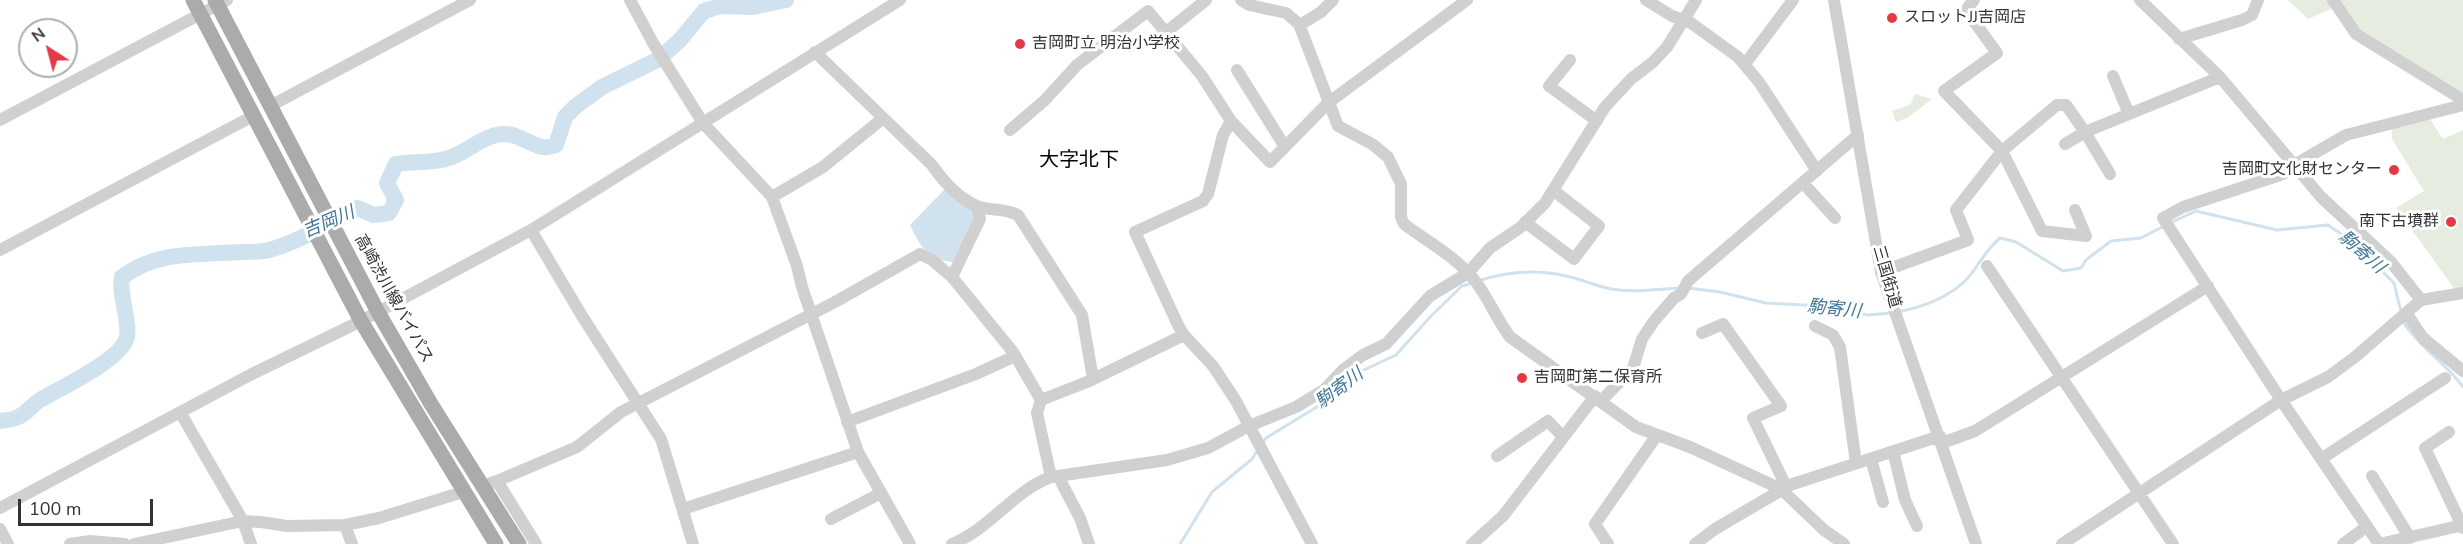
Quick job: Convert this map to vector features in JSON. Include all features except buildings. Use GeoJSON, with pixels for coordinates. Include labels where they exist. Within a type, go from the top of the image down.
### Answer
{"type":"FeatureCollection","features":[{"type":"Feature","properties":{"kind":"main road"},"geometry":{"type":"LineString","coordinates":[[193,0],[362,321],[496,544]]}},
{"type":"Feature","properties":{"kind":"main road","name":"高崎渋川線バイパス"},"geometry":{"type":"LineString","coordinates":[[220,2],[270,106],[378,312],[482,487],[519,544]]}},
{"type":"Feature","properties":{"kind":"street"},"geometry":{"type":"LineString","coordinates":[[270,106],[470,0]]}},
{"type":"Feature","properties":{"kind":"street"},"geometry":{"type":"LineString","coordinates":[[630,0],[653,43],[703,123],[772,197],[858,452],[910,544]]}},
{"type":"Feature","properties":{"kind":"street"},"geometry":{"type":"LineString","coordinates":[[0,508],[250,375],[362,321],[531,230],[900,0]]}},
{"type":"Feature","properties":{"kind":"street"},"geometry":{"type":"LineString","coordinates":[[1166,33],[1206,0]]}},
{"type":"Feature","properties":{"kind":"street"},"geometry":{"type":"LineString","coordinates":[[1241,0],[1249,5],[1286,13],[1300,25],[1338,126],[1372,144],[1388,157],[1401,184],[1401,217],[1404,224],[1468,273],[1476,282],[1497,321],[1510,337],[1636,427],[1690,447],[1781,489],[1824,530],[1844,544]]}},
{"type":"Feature","properties":{"kind":"street"},"geometry":{"type":"LineString","coordinates":[[1300,25],[1321,12],[1334,0]]}},
{"type":"Feature","properties":{"kind":"street"},"geometry":{"type":"LineString","coordinates":[[1010,130],[1045,100],[1077,65],[1148,11],[1202,76],[1231,121],[1270,162],[1328,103],[1467,0]]}},
{"type":"Feature","properties":{"kind":"street"},"geometry":{"type":"LineString","coordinates":[[1646,0],[1684,20],[1738,57],[1817,171]]}},
{"type":"Feature","properties":{"kind":"street"},"geometry":{"type":"LineString","coordinates":[[952,544],[969,537],[984,526],[1035,483],[1055,477],[1167,460],[1208,448],[1249,426],[1296,407],[1324,390],[1344,369],[1386,344],[1430,296],[1468,273],[1490,248],[1525,222],[1545,203],[1617,93],[1667,47],[1696,0]]}},
{"type":"Feature","properties":{"kind":"street"},"geometry":{"type":"LineString","coordinates":[[1744,64],[1793,0]]}},
{"type":"Feature","properties":{"kind":"street","name":"三国街道"},"geometry":{"type":"LineString","coordinates":[[1834,0],[1881,272],[1976,544]]}},
{"type":"Feature","properties":{"kind":"street"},"geometry":{"type":"LineString","coordinates":[[1974,0],[1968,7],[1968,13],[1996,53],[1944,91],[2002,151],[2042,231],[2086,236],[2075,210]]}},
{"type":"Feature","properties":{"kind":"street"},"geometry":{"type":"LineString","coordinates":[[2140,0],[2220,77],[2320,197],[2391,262],[2421,300]]}},
{"type":"Feature","properties":{"kind":"street"},"geometry":{"type":"LineString","coordinates":[[2179,39],[2242,20],[2252,15],[2258,0]]}},
{"type":"Feature","properties":{"kind":"street"},"geometry":{"type":"LineString","coordinates":[[2333,0],[2356,34],[2463,100]]}},
{"type":"Feature","properties":{"kind":"street"},"geometry":{"type":"LineString","coordinates":[[0,120],[220,2]]}},
{"type":"Feature","properties":{"kind":"street"},"geometry":{"type":"LineString","coordinates":[[814,52],[932,165],[947,185],[977,206],[1010,211],[1018,215],[1082,315],[1093,379]]}},
{"type":"Feature","properties":{"kind":"street"},"geometry":{"type":"LineString","coordinates":[[1570,60],[1549,86],[1597,121]]}},
{"type":"Feature","properties":{"kind":"street"},"geometry":{"type":"LineString","coordinates":[[1237,70],[1285,147]]}},
{"type":"Feature","properties":{"kind":"street"},"geometry":{"type":"LineString","coordinates":[[2113,76],[2129,114]]}},
{"type":"Feature","properties":{"kind":"street"},"geometry":{"type":"LineString","coordinates":[[2065,144],[2085,132],[2220,77]]}},
{"type":"Feature","properties":{"kind":"street"},"geometry":{"type":"LineString","coordinates":[[1881,272],[1968,240],[1956,210],[2002,151],[2057,105],[2066,105],[2110,174]]}},
{"type":"Feature","properties":{"kind":"street"},"geometry":{"type":"LineString","coordinates":[[2449,432],[2425,448],[2463,526],[2379,544],[2281,400],[2163,218],[2183,207],[2283,174],[2294,165],[2346,135],[2463,105]]}},
{"type":"Feature","properties":{"kind":"street"},"geometry":{"type":"LineString","coordinates":[[0,250],[253,116]]}},
{"type":"Feature","properties":{"kind":"street"},"geometry":{"type":"LineString","coordinates":[[772,197],[823,167],[882,119]]}},
{"type":"Feature","properties":{"kind":"street"},"geometry":{"type":"LineString","coordinates":[[1231,121],[1223,135],[1208,194],[1203,201],[1135,232],[1184,335],[1213,366],[1249,426],[1312,544]]}},
{"type":"Feature","properties":{"kind":"street"},"geometry":{"type":"LineString","coordinates":[[1472,544],[1503,516],[1563,437],[1598,398],[1633,368],[1642,339],[1674,297],[1858,135]]}},
{"type":"Feature","properties":{"kind":"street"},"geometry":{"type":"LineString","coordinates":[[1803,183],[1835,218]]}},
{"type":"Feature","properties":{"kind":"street"},"geometry":{"type":"LineString","coordinates":[[1525,222],[1574,259],[1599,226],[1553,190]]}},
{"type":"Feature","properties":{"kind":"street"},"geometry":{"type":"LineString","coordinates":[[952,277],[980,219],[977,206]]}},
{"type":"Feature","properties":{"kind":"street"},"geometry":{"type":"LineString","coordinates":[[531,230],[661,439],[693,544]]}},
{"type":"Feature","properties":{"kind":"street"},"geometry":{"type":"LineString","coordinates":[[482,487],[576,447],[621,412],[811,314],[920,254],[932,260],[952,277],[1016,356],[1041,400],[1037,412],[1055,477],[1080,518],[1089,544]]}},
{"type":"Feature","properties":{"kind":"street"},"geometry":{"type":"LineString","coordinates":[[1987,266],[2173,544]]}},
{"type":"Feature","properties":{"kind":"street"},"geometry":{"type":"LineString","coordinates":[[1695,544],[1715,529],[1781,489],[1893,451],[1975,431],[2208,286]]}},
{"type":"Feature","properties":{"kind":"street"},"geometry":{"type":"LineString","coordinates":[[2062,544],[2281,400],[2328,377],[2407,314],[2421,300],[2463,293]]}},
{"type":"Feature","properties":{"kind":"street"},"geometry":{"type":"LineString","coordinates":[[2407,314],[2423,338],[2463,371]]}},
{"type":"Feature","properties":{"kind":"street"},"geometry":{"type":"LineString","coordinates":[[1702,333],[1723,324],[1781,406],[1753,418],[1785,484],[1781,489]]}},
{"type":"Feature","properties":{"kind":"street"},"geometry":{"type":"LineString","coordinates":[[1815,326],[1833,335],[1840,347],[1856,463]]}},
{"type":"Feature","properties":{"kind":"street"},"geometry":{"type":"LineString","coordinates":[[1041,400],[1093,379],[1184,335]]}},
{"type":"Feature","properties":{"kind":"street"},"geometry":{"type":"LineString","coordinates":[[847,422],[976,375],[1016,356]]}},
{"type":"Feature","properties":{"kind":"street"},"geometry":{"type":"LineString","coordinates":[[2321,459],[2445,378]]}},
{"type":"Feature","properties":{"kind":"street"},"geometry":{"type":"LineString","coordinates":[[180,412],[243,521],[251,544]]}},
{"type":"Feature","properties":{"kind":"street"},"geometry":{"type":"LineString","coordinates":[[1497,456],[1548,421],[1563,437]]}},
{"type":"Feature","properties":{"kind":"street"},"geometry":{"type":"LineString","coordinates":[[1608,544],[1595,524],[1657,435]]}},
{"type":"Feature","properties":{"kind":"street"},"geometry":{"type":"LineString","coordinates":[[1893,451],[1905,500],[1917,526]]}},
{"type":"Feature","properties":{"kind":"street"},"geometry":{"type":"LineString","coordinates":[[683,509],[858,452]]}},
{"type":"Feature","properties":{"kind":"street"},"geometry":{"type":"LineString","coordinates":[[1871,459],[1882,502]]}},
{"type":"Feature","properties":{"kind":"street"},"geometry":{"type":"LineString","coordinates":[[2372,476],[2410,538]]}},
{"type":"Feature","properties":{"kind":"street"},"geometry":{"type":"LineString","coordinates":[[496,481],[536,544]]}},
{"type":"Feature","properties":{"kind":"street"},"geometry":{"type":"LineString","coordinates":[[134,544],[243,521],[287,526],[345,525],[379,518],[463,492]]}},
{"type":"Feature","properties":{"kind":"street"},"geometry":{"type":"LineString","coordinates":[[831,519],[881,493]]}},
{"type":"Feature","properties":{"kind":"street"},"geometry":{"type":"LineString","coordinates":[[345,525],[351,544]]}},
{"type":"Feature","properties":{"kind":"street"},"geometry":{"type":"LineString","coordinates":[[2343,544],[2367,527]]}},
{"type":"Feature","properties":{"kind":"street"},"geometry":{"type":"LineString","coordinates":[[0,529],[8,544]]}},
{"type":"Feature","properties":{"kind":"street"},"geometry":{"type":"LineString","coordinates":[[70,544],[90,541],[125,544]]}},
{"type":"Feature","properties":{"kind":"shaded area"},"geometry":{"type":"Polygon","coordinates":[[[2288,0],[2463,0],[2463,96],[2357,30],[2339,5],[2308,19],[2288,0]]]}},
{"type":"Feature","properties":{"kind":"shaded area"},"geometry":{"type":"Polygon","coordinates":[[[1915,94],[1932,99],[1907,118],[1896,122],[1892,111],[1910,105],[1915,94]]]}},
{"type":"Feature","properties":{"kind":"shaded area"},"geometry":{"type":"Polygon","coordinates":[[[2428,116],[2443,139],[2463,130],[2463,290],[2456,291],[2396,208],[2424,191],[2392,139],[2392,126],[2428,116]]]}},
{"type":"Feature","properties":{"kind":"water"},"geometry":{"type":"Polygon","coordinates":[[[945,189],[976,210],[977,219],[955,262],[938,259],[926,252],[910,225],[945,189]]]}},
{"type":"Feature","properties":{"kind":"waterway","name":"吉岡川"},"geometry":{"type":"LineString","coordinates":[[0,421],[21,416],[40,400],[74,382],[112,357],[121,348],[127,334],[122,277],[136,268],[179,255],[269,250],[303,237],[357,208],[374,215],[389,213],[396,200],[387,183],[396,164],[445,159],[490,137],[503,134],[542,147],[556,145],[565,117],[576,106],[602,87],[659,59],[680,40],[704,11],[720,6],[753,7],[786,0]]}},
{"type":"Feature","properties":{"kind":"waterway","name":"駒寄川"},"geometry":{"type":"LineString","coordinates":[[2170,223],[2196,211],[2277,230],[2328,225],[2353,242],[2394,283],[2401,312]]}},
{"type":"Feature","properties":{"kind":"waterway","name":"駒寄川"},"geometry":{"type":"LineString","coordinates":[[1898,312],[1916,308],[1950,293],[1970,276],[2000,238],[2016,242],[2063,271],[2081,268],[2086,260],[2111,241],[2141,238],[2164,226]]}},
{"type":"Feature","properties":{"kind":"waterway","name":"駒寄川"},"geometry":{"type":"LineString","coordinates":[[1478,281],[1511,273],[1533,272],[1566,276],[1605,288],[1620,290],[1681,288]]}},
{"type":"Feature","properties":{"kind":"waterway","name":"駒寄川"},"geometry":{"type":"LineString","coordinates":[[1262,444],[1266,438],[1325,402],[1351,376],[1396,355],[1462,286],[1472,283]]}},
{"type":"Feature","properties":{"kind":"waterway","name":"駒寄川"},"geometry":{"type":"LineString","coordinates":[[1688,288],[1720,292],[1766,303],[1821,306],[1868,315],[1891,313]]}},
{"type":"Feature","properties":{"kind":"waterway","name":"駒寄川"},"geometry":{"type":"LineString","coordinates":[[2403,322],[2417,340],[2449,370],[2463,387]]}},
{"type":"Feature","properties":{"kind":"waterway","name":"駒寄川"},"geometry":{"type":"LineString","coordinates":[[1180,544],[1212,492],[1252,459],[1258,450]]}},
{"type":"Feature","properties":{"kind":"place","name":"スロットJJ吉岡店"},"geometry":{"type":"Point","coordinates":[1892,18]}},
{"type":"Feature","properties":{"kind":"place","name":"吉岡町立 明治小学校"},"geometry":{"type":"Point","coordinates":[1020,44]}},
{"type":"Feature","properties":{"kind":"place","name":"吉岡町文化財センター"},"geometry":{"type":"Point","coordinates":[2394,170]}},
{"type":"Feature","properties":{"kind":"place","name":"南下古墳群"},"geometry":{"type":"Point","coordinates":[2451,222]}},
{"type":"Feature","properties":{"kind":"place","name":"吉岡町第二保育所"},"geometry":{"type":"Point","coordinates":[1522,378]}},
{"type":"Feature","properties":{"kind":"district","name":"大字北下"},"geometry":{"type":"Point","coordinates":[1079,161]}}]}
